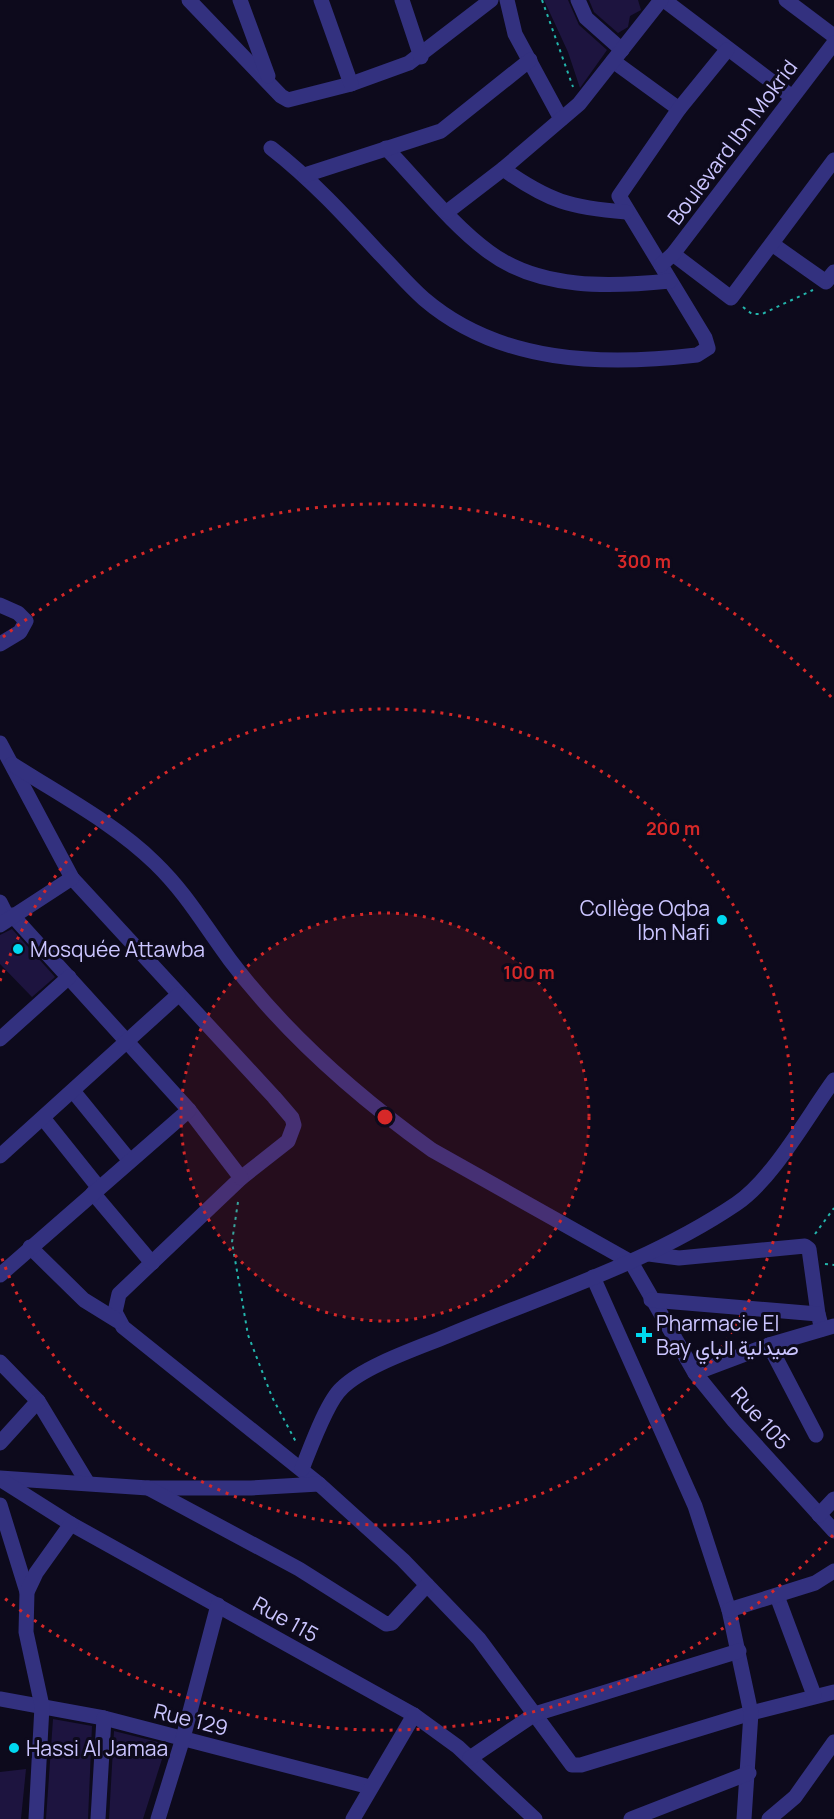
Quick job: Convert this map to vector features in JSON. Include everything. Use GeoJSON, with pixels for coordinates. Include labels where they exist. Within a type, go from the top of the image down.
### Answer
{"type":"FeatureCollection","features":[{"type":"Feature","properties":{"kind":"street"},"geometry":{"type":"LineString","coordinates":[[189,0],[270,81],[283,98],[288,100],[351,84],[398,68],[421,57],[491,0]]}},
{"type":"Feature","properties":{"kind":"street"},"geometry":{"type":"LineString","coordinates":[[240,0],[270,81]]}},
{"type":"Feature","properties":{"kind":"street"},"geometry":{"type":"LineString","coordinates":[[321,0],[351,84]]}},
{"type":"Feature","properties":{"kind":"street"},"geometry":{"type":"LineString","coordinates":[[402,0],[421,57]]}},
{"type":"Feature","properties":{"kind":"street"},"geometry":{"type":"LineString","coordinates":[[507,0],[512,26],[561,119]]}},
{"type":"Feature","properties":{"kind":"street"},"geometry":{"type":"LineString","coordinates":[[578,0],[586,18],[618,55],[679,109]]}},
{"type":"Feature","properties":{"kind":"street"},"geometry":{"type":"LineString","coordinates":[[447,212],[503,169],[579,104],[618,55],[648,7],[662,0],[792,97]]}},
{"type":"Feature","properties":{"kind":"street"},"geometry":{"type":"LineString","coordinates":[[786,0],[834,36]]}},
{"type":"Feature","properties":{"kind":"street","name":"Boulevard Ibn Mokrid"},"geometry":{"type":"LineString","coordinates":[[661,265],[673,254],[834,43]]}},
{"type":"Feature","properties":{"kind":"street"},"geometry":{"type":"LineString","coordinates":[[271,148],[305,175],[424,300],[463,327],[491,341],[518,350],[546,355],[609,360],[657,359],[704,352],[708,348],[705,338],[626,212],[619,194],[679,109],[727,50]]}},
{"type":"Feature","properties":{"kind":"street"},"geometry":{"type":"LineString","coordinates":[[305,175],[441,131],[530,60]]}},
{"type":"Feature","properties":{"kind":"street"},"geometry":{"type":"LineString","coordinates":[[386,148],[490,254],[528,272],[550,279],[605,285],[670,281]]}},
{"type":"Feature","properties":{"kind":"street"},"geometry":{"type":"LineString","coordinates":[[673,254],[731,298],[834,160]]}},
{"type":"Feature","properties":{"kind":"street"},"geometry":{"type":"LineString","coordinates":[[503,169],[553,201],[591,210],[626,212]]}},
{"type":"Feature","properties":{"kind":"street"},"geometry":{"type":"LineString","coordinates":[[772,244],[830,277]]}},
{"type":"Feature","properties":{"kind":"street"},"geometry":{"type":"LineString","coordinates":[[0,605],[18,613],[26,621],[20,632],[0,644]]}},
{"type":"Feature","properties":{"kind":"street"},"geometry":{"type":"LineString","coordinates":[[0,743],[72,878],[292,1118],[294,1125],[288,1141],[241,1178],[119,1294],[115,1312],[118,1321]]}},
{"type":"Feature","properties":{"kind":"street"},"geometry":{"type":"LineString","coordinates":[[11,764],[108,826],[153,861],[198,911],[230,960],[263,999],[314,1053],[407,1132],[432,1150],[631,1262]]}},
{"type":"Feature","properties":{"kind":"street"},"geometry":{"type":"LineString","coordinates":[[7,920],[72,878]]}},
{"type":"Feature","properties":{"kind":"street"},"geometry":{"type":"LineString","coordinates":[[0,902],[7,920],[69,977],[128,1041],[189,1110],[241,1178]]}},
{"type":"Feature","properties":{"kind":"street"},"geometry":{"type":"LineString","coordinates":[[0,1039],[69,977]]}},
{"type":"Feature","properties":{"kind":"street"},"geometry":{"type":"LineString","coordinates":[[0,1156],[178,995]]}},
{"type":"Feature","properties":{"kind":"street"},"geometry":{"type":"LineString","coordinates":[[304,1463],[336,1394],[350,1381],[411,1350],[649,1254],[748,1195],[765,1176],[832,1086]]}},
{"type":"Feature","properties":{"kind":"street"},"geometry":{"type":"LineString","coordinates":[[73,1091],[130,1161]]}},
{"type":"Feature","properties":{"kind":"street"},"geometry":{"type":"LineString","coordinates":[[0,1275],[189,1110]]}},
{"type":"Feature","properties":{"kind":"street"},"geometry":{"type":"LineString","coordinates":[[43,1118],[152,1263]]}},
{"type":"Feature","properties":{"kind":"street"},"geometry":{"type":"LineString","coordinates":[[649,1254],[679,1258],[806,1246],[809,1249],[818,1314],[828,1328],[769,1345],[696,1373]]}},
{"type":"Feature","properties":{"kind":"street"},"geometry":{"type":"LineString","coordinates":[[30,1247],[84,1300],[118,1321],[304,1463],[320,1484],[428,1585],[479,1639],[569,1763],[575,1766],[751,1713],[814,1695],[834,1692]]}},
{"type":"Feature","properties":{"kind":"street","name":"Rue 105"},"geometry":{"type":"LineString","coordinates":[[631,1262],[651,1300],[696,1373],[734,1421],[834,1531]]}},
{"type":"Feature","properties":{"kind":"street"},"geometry":{"type":"LineString","coordinates":[[593,1277],[695,1506],[729,1610],[740,1651],[751,1713],[749,1773],[744,1819]]}},
{"type":"Feature","properties":{"kind":"street"},"geometry":{"type":"LineString","coordinates":[[651,1300],[818,1314]]}},
{"type":"Feature","properties":{"kind":"street"},"geometry":{"type":"LineString","coordinates":[[769,1345],[816,1435]]}},
{"type":"Feature","properties":{"kind":"street"},"geometry":{"type":"LineString","coordinates":[[0,1362],[38,1401],[87,1482]]}},
{"type":"Feature","properties":{"kind":"street"},"geometry":{"type":"LineString","coordinates":[[0,1443],[38,1401]]}},
{"type":"Feature","properties":{"kind":"street"},"geometry":{"type":"LineString","coordinates":[[0,1478],[87,1482],[148,1488],[251,1488],[320,1484]]}},
{"type":"Feature","properties":{"kind":"street","name":"Rue 115"},"geometry":{"type":"LineString","coordinates":[[0,1478],[71,1524],[414,1715],[470,1758],[535,1819]]}},
{"type":"Feature","properties":{"kind":"street"},"geometry":{"type":"LineString","coordinates":[[148,1488],[299,1569],[386,1624],[392,1623],[428,1585]]}},
{"type":"Feature","properties":{"kind":"street"},"geometry":{"type":"LineString","coordinates":[[819,1515],[834,1499]]}},
{"type":"Feature","properties":{"kind":"street"},"geometry":{"type":"LineString","coordinates":[[0,1505],[27,1592],[26,1632],[42,1706],[36,1819]]}},
{"type":"Feature","properties":{"kind":"street"},"geometry":{"type":"LineString","coordinates":[[27,1592],[36,1573],[71,1524]]}},
{"type":"Feature","properties":{"kind":"street"},"geometry":{"type":"LineString","coordinates":[[729,1610],[819,1582],[834,1571]]}},
{"type":"Feature","properties":{"kind":"street"},"geometry":{"type":"LineString","coordinates":[[777,1596],[814,1695]]}},
{"type":"Feature","properties":{"kind":"street"},"geometry":{"type":"LineString","coordinates":[[158,1819],[183,1738],[218,1605]]}},
{"type":"Feature","properties":{"kind":"street"},"geometry":{"type":"LineString","coordinates":[[470,1758],[535,1714],[740,1651]]}},
{"type":"Feature","properties":{"kind":"street","name":"Rue 129"},"geometry":{"type":"LineString","coordinates":[[0,1699],[104,1718],[370,1787]]}},
{"type":"Feature","properties":{"kind":"street"},"geometry":{"type":"LineString","coordinates":[[353,1819],[414,1715]]}},
{"type":"Feature","properties":{"kind":"street"},"geometry":{"type":"LineString","coordinates":[[98,1819],[104,1718]]}},
{"type":"Feature","properties":{"kind":"street"},"geometry":{"type":"LineString","coordinates":[[769,1819],[800,1791],[834,1742]]}},
{"type":"Feature","properties":{"kind":"street"},"geometry":{"type":"LineString","coordinates":[[631,1819],[749,1773]]}},
{"type":"Feature","properties":{"kind":"path"},"geometry":{"type":"LineString","coordinates":[[542,0],[579,104]]}},
{"type":"Feature","properties":{"kind":"path"},"geometry":{"type":"LineString","coordinates":[[752,314],[762,314],[830,277]]}},
{"type":"Feature","properties":{"kind":"path"},"geometry":{"type":"LineString","coordinates":[[241,1178],[232,1242],[248,1335],[272,1397],[304,1463]]}},
{"type":"Feature","properties":{"kind":"path"},"geometry":{"type":"LineString","coordinates":[[806,1246],[834,1208]]}},
{"type":"Feature","properties":{"kind":"building"},"geometry":{"type":"Polygon","coordinates":[[[544,0],[568,0],[579,25],[607,50],[580,88],[568,52],[544,0]]]}},
{"type":"Feature","properties":{"kind":"building"},"geometry":{"type":"Polygon","coordinates":[[[589,0],[638,0],[641,10],[630,16],[628,27],[618,33],[594,12],[589,0]]]}},
{"type":"Feature","properties":{"kind":"building","name":"Mosquée Attawba"},"geometry":{"type":"Polygon","coordinates":[[[12,929],[55,977],[32,997],[0,964],[0,935],[12,929]]]}},
{"type":"Feature","properties":{"kind":"building"},"geometry":{"type":"Polygon","coordinates":[[[53,1719],[92,1726],[88,1819],[46,1819],[53,1719]]]}},
{"type":"Feature","properties":{"kind":"building"},"geometry":{"type":"Polygon","coordinates":[[[114,1731],[170,1745],[162,1759],[143,1819],[109,1819],[114,1731]]]}},
{"type":"Feature","properties":{"kind":"building"},"geometry":{"type":"Polygon","coordinates":[[[26,1769],[21,1819],[0,1819],[0,1772],[26,1769]]]}},
{"type":"Feature","properties":{"kind":"place","name":"Collège Oqba Ibn Nafi"},"geometry":{"type":"Point","coordinates":[722,920]}},
{"type":"Feature","properties":{"kind":"place","name":"Mosquée Attawba"},"geometry":{"type":"Point","coordinates":[18,949]}},
{"type":"Feature","properties":{"kind":"place","name":"Pharmacie El Bay صيدلية الباي"},"geometry":{"type":"Point","coordinates":[644,1335]}},
{"type":"Feature","properties":{"kind":"place","name":"Hassi Al Jamaa"},"geometry":{"type":"Point","coordinates":[14,1748]}}]}
